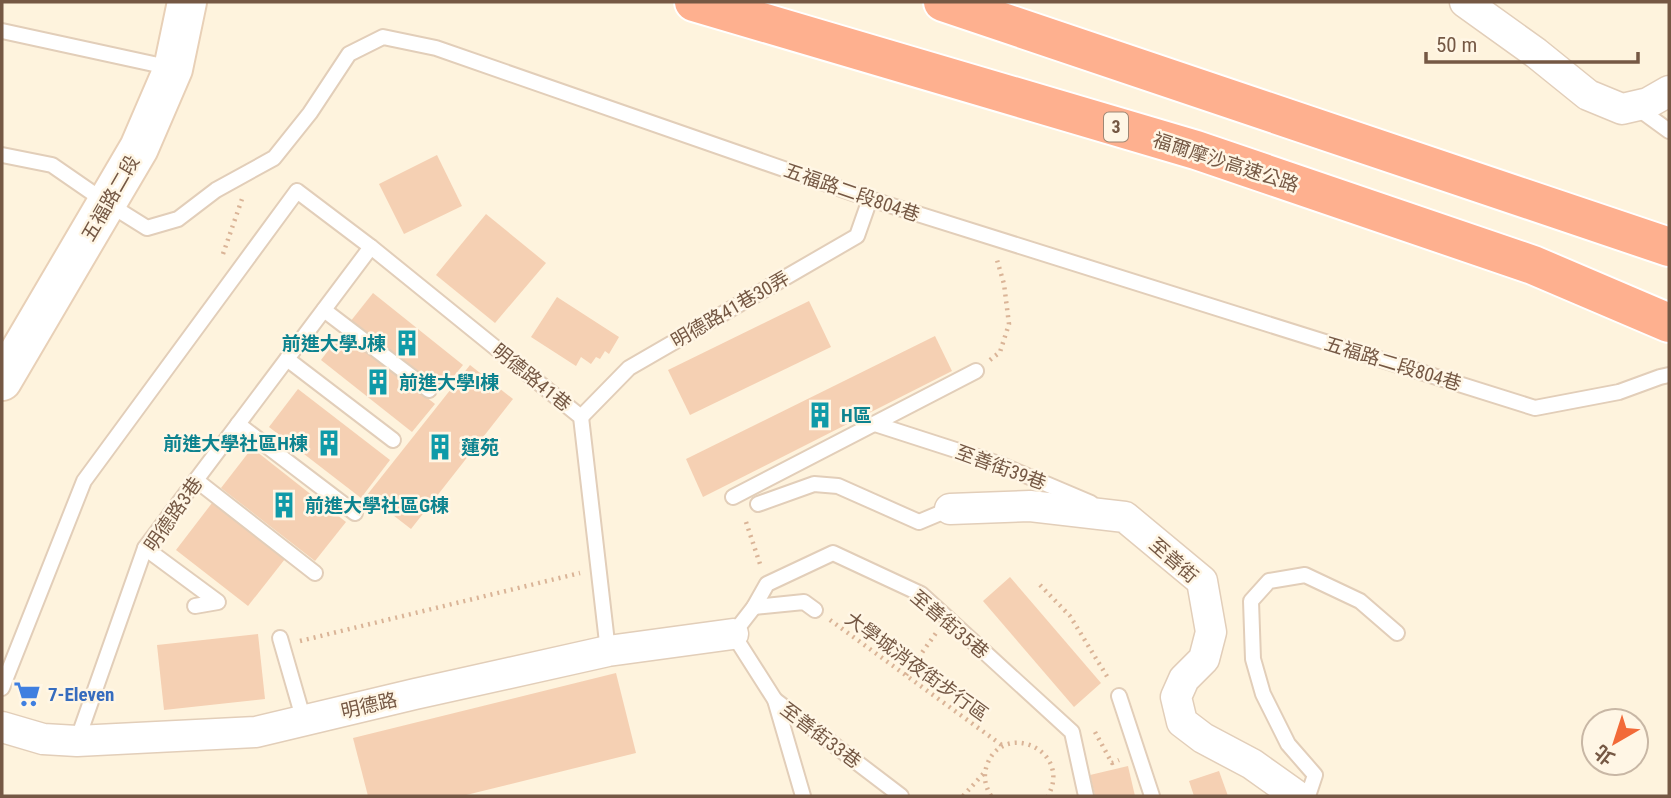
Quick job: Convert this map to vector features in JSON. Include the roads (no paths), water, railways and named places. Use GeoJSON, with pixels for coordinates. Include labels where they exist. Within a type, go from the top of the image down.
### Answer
{"type":"FeatureCollection","features":[{"type":"Feature","properties":{"kind":"highway","name":"福爾摩沙高速公路"},"geometry":{"type":"LineString","coordinates":[[694,2],[1196,150],[1533,265],[1669,323]]}},
{"type":"Feature","properties":{"kind":"highway"},"geometry":{"type":"LineString","coordinates":[[944,2],[1663,245]]}},
{"type":"Feature","properties":{"kind":"main road","name":"五福路二段"},"geometry":{"type":"LineString","coordinates":[[2,381],[139,148],[173,69],[187,2]]}},
{"type":"Feature","properties":{"kind":"street"},"geometry":{"type":"LineString","coordinates":[[1465,2],[1536,53],[1588,95],[1622,109],[1648,103],[1669,91]]}},
{"type":"Feature","properties":{"kind":"street"},"geometry":{"type":"LineString","coordinates":[[950,509],[1030,506],[1125,517]]}},
{"type":"Feature","properties":{"kind":"street","name":"至善街"},"geometry":{"type":"LineString","coordinates":[[1125,517],[1202,581],[1211,632],[1204,659],[1184,679],[1176,698],[1182,722],[1203,738],[1252,764],[1297,796]]}},
{"type":"Feature","properties":{"kind":"street","name":"明德路"},"geometry":{"type":"LineString","coordinates":[[2,727],[43,739],[77,741],[256,732],[608,651],[733,634]]}},
{"type":"Feature","properties":{"kind":"lane"},"geometry":{"type":"LineString","coordinates":[[2,31],[173,69]]}},
{"type":"Feature","properties":{"kind":"lane","name":"五福路二段804巷"},"geometry":{"type":"LineString","coordinates":[[2,155],[52,165],[147,228],[178,219],[216,190],[274,158],[310,113],[349,54],[383,37],[436,48],[870,199],[1535,408],[1619,392],[1669,376]]}},
{"type":"Feature","properties":{"kind":"lane"},"geometry":{"type":"LineString","coordinates":[[1635,106],[1669,131]]}},
{"type":"Feature","properties":{"kind":"lane","name":"明德路41巷"},"geometry":{"type":"LineString","coordinates":[[2,688],[84,481],[297,191],[371,247],[581,417],[608,651]]}},
{"type":"Feature","properties":{"kind":"lane","name":"明德路41巷30弄"},"geometry":{"type":"LineString","coordinates":[[581,417],[629,368],[857,236],[870,199]]}},
{"type":"Feature","properties":{"kind":"lane","name":"明德路3巷"},"geometry":{"type":"LineString","coordinates":[[77,741],[145,548],[371,247]]}},
{"type":"Feature","properties":{"kind":"lane"},"geometry":{"type":"LineString","coordinates":[[324,310],[429,390]]}},
{"type":"Feature","properties":{"kind":"lane"},"geometry":{"type":"LineString","coordinates":[[287,359],[393,440]]}},
{"type":"Feature","properties":{"kind":"lane"},"geometry":{"type":"LineString","coordinates":[[733,497],[976,371]]}},
{"type":"Feature","properties":{"kind":"lane"},"geometry":{"type":"LineString","coordinates":[[238,424],[355,513]]}},
{"type":"Feature","properties":{"kind":"lane","name":"至善街39巷"},"geometry":{"type":"LineString","coordinates":[[875,424],[999,464],[1125,517]]}},
{"type":"Feature","properties":{"kind":"lane"},"geometry":{"type":"LineString","coordinates":[[196,480],[315,573]]}},
{"type":"Feature","properties":{"kind":"lane"},"geometry":{"type":"LineString","coordinates":[[758,504],[814,484],[838,486],[919,522],[950,509]]}},
{"type":"Feature","properties":{"kind":"lane"},"geometry":{"type":"LineString","coordinates":[[145,548],[218,602],[195,606]]}},
{"type":"Feature","properties":{"kind":"lane","name":"至善街35巷"},"geometry":{"type":"LineString","coordinates":[[754,607],[767,584],[833,553],[921,594],[1072,732],[1086,796]]}},
{"type":"Feature","properties":{"kind":"lane"},"geometry":{"type":"LineString","coordinates":[[1308,796],[1315,775],[1288,744],[1263,694],[1253,659],[1251,601],[1269,582],[1305,575],[1360,601],[1397,633]]}},
{"type":"Feature","properties":{"kind":"lane"},"geometry":{"type":"LineString","coordinates":[[803,796],[775,700],[733,634],[754,607],[804,602],[815,610]]}},
{"type":"Feature","properties":{"kind":"lane"},"geometry":{"type":"LineString","coordinates":[[281,642],[304,720]]}},
{"type":"Feature","properties":{"kind":"lane"},"geometry":{"type":"LineString","coordinates":[[1119,696],[1152,796]]}},
{"type":"Feature","properties":{"kind":"lane","name":"至善街33巷"},"geometry":{"type":"LineString","coordinates":[[775,700],[901,796]]}},
{"type":"Feature","properties":{"kind":"place","name":"前進大學J棟"},"geometry":{"type":"Point","coordinates":[407,343]}},
{"type":"Feature","properties":{"kind":"place","name":"前進大學I棟"},"geometry":{"type":"Point","coordinates":[378,382]}},
{"type":"Feature","properties":{"kind":"place","name":"H區"},"geometry":{"type":"Point","coordinates":[820,415]}},
{"type":"Feature","properties":{"kind":"place","name":"前進大學社區H棟"},"geometry":{"type":"Point","coordinates":[329,443]}},
{"type":"Feature","properties":{"kind":"place","name":"蓮苑"},"geometry":{"type":"Point","coordinates":[440,447]}},
{"type":"Feature","properties":{"kind":"place","name":"前進大學社區G棟"},"geometry":{"type":"Point","coordinates":[284,505]}},
{"type":"Feature","properties":{"kind":"place","name":"7-Eleven"},"geometry":{"type":"Point","coordinates":[27,694]}}]}
